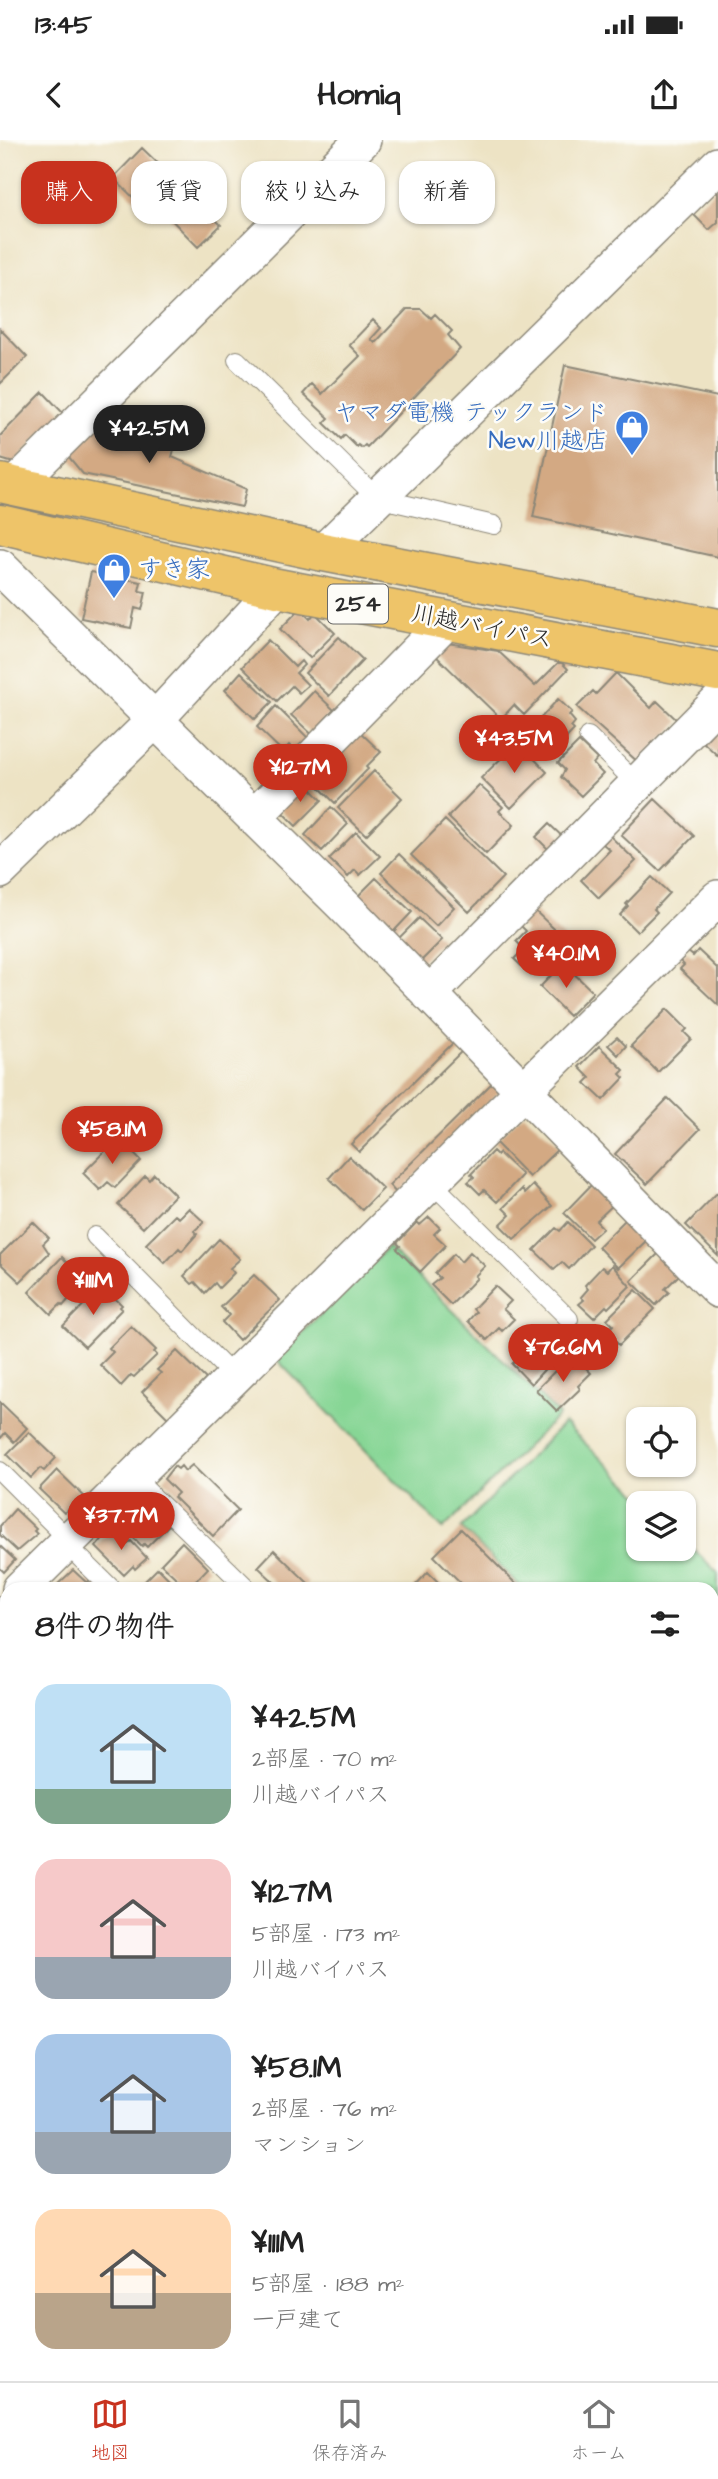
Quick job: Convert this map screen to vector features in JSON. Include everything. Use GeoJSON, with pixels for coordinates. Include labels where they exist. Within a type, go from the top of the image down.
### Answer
{"type":"FeatureCollection","features":[{"type":"Feature","properties":{"kind":"highway","name":"川越バイパス"},"geometry":{"type":"LineString","coordinates":[[7,485],[323,552],[718,628]]}},
{"type":"Feature","properties":{"kind":"highway","name":"川越バイパス"},"geometry":{"type":"LineString","coordinates":[[0,524],[278,588],[718,672]]}},
{"type":"Feature","properties":{"kind":"street"},"geometry":{"type":"LineString","coordinates":[[7,485],[363,140]]}},
{"type":"Feature","properties":{"kind":"street"},"geometry":{"type":"LineString","coordinates":[[323,552],[718,165]]}},
{"type":"Feature","properties":{"kind":"street"},"geometry":{"type":"LineString","coordinates":[[0,567],[254,817],[718,1290]]}},
{"type":"Feature","properties":{"kind":"street"},"geometry":{"type":"LineString","coordinates":[[0,871],[155,720],[278,588]]}},
{"type":"Feature","properties":{"kind":"street"},"geometry":{"type":"LineString","coordinates":[[254,817],[447,621]]}},
{"type":"Feature","properties":{"kind":"street"},"geometry":{"type":"LineString","coordinates":[[429,994],[718,702]]}},
{"type":"Feature","properties":{"kind":"street"},"geometry":{"type":"LineString","coordinates":[[27,1582],[718,898]]}},
{"type":"Feature","properties":{"kind":"lane"},"geometry":{"type":"LineString","coordinates":[[237,360],[377,498],[494,525]]}},
{"type":"Feature","properties":{"kind":"lane"},"geometry":{"type":"LineString","coordinates":[[588,736],[637,784]]}},
{"type":"Feature","properties":{"kind":"lane"},"geometry":{"type":"LineString","coordinates":[[430,1181],[569,1320]]}},
{"type":"Feature","properties":{"kind":"lane"},"geometry":{"type":"LineString","coordinates":[[95,1236],[234,1377]]}},
{"type":"Feature","properties":{"kind":"lane"},"geometry":{"type":"LineString","coordinates":[[0,1471],[104,1582]]}},
{"type":"Feature","properties":{"kind":"lane"},"geometry":{"type":"LineString","coordinates":[[134,1478],[241,1582]]}},
{"type":"Feature","properties":{"kind":"green space"},"geometry":{"type":"Polygon","coordinates":[[[388,1247],[559,1415],[443,1529],[276,1359],[388,1247]]]}},
{"type":"Feature","properties":{"kind":"green space"},"geometry":{"type":"Polygon","coordinates":[[[564,1423],[635,1491],[626,1491],[626,1561],[696,1561],[696,1552],[718,1573],[718,1582],[516,1582],[461,1528],[564,1423]]]}},
{"type":"Feature","properties":{"kind":"building"},"geometry":{"type":"Polygon","coordinates":[[[142,148],[156,161],[131,161],[131,195],[117,182],[117,174],[142,148]]]}},
{"type":"Feature","properties":{"kind":"building"},"geometry":{"type":"Polygon","coordinates":[[[718,187],[718,222],[709,230],[691,212],[718,187]]]}},
{"type":"Feature","properties":{"kind":"building"},"geometry":{"type":"Polygon","coordinates":[[[176,224],[221,225],[198,247],[176,224]]]}},
{"type":"Feature","properties":{"kind":"building"},"geometry":{"type":"Polygon","coordinates":[[[407,309],[421,309],[431,318],[435,314],[452,331],[448,335],[460,349],[367,447],[357,447],[345,435],[341,439],[324,423],[329,418],[303,394],[312,384],[322,394],[360,356],[349,345],[373,320],[381,328],[371,339],[375,343],[407,309]]]}},
{"type":"Feature","properties":{"kind":"building"},"geometry":{"type":"Polygon","coordinates":[[[0,329],[27,357],[0,384],[0,329]]]}},
{"type":"Feature","properties":{"kind":"building","name":"ヤマダ電機 テックランド New川越店"},"geometry":{"type":"Polygon","coordinates":[[[565,365],[718,397],[718,557],[533,517],[565,365]]]}},
{"type":"Feature","properties":{"kind":"building"},"geometry":{"type":"Polygon","coordinates":[[[43,392],[63,413],[14,463],[0,459],[0,436],[43,392]]]}},
{"type":"Feature","properties":{"kind":"building"},"geometry":{"type":"Polygon","coordinates":[[[100,423],[177,438],[172,457],[246,489],[242,507],[83,474],[68,456],[100,423]]]}},
{"type":"Feature","properties":{"kind":"building","name":"すき家"},"geometry":{"type":"Polygon","coordinates":[[[91,572],[141,582],[139,591],[146,592],[142,610],[135,608],[131,628],[81,618],[91,572]]]}},
{"type":"Feature","properties":{"kind":"building"},"geometry":{"type":"Polygon","coordinates":[[[300,609],[310,619],[315,613],[335,633],[310,658],[280,629],[300,609]]]}},
{"type":"Feature","properties":{"kind":"building"},"geometry":{"type":"Polygon","coordinates":[[[339,637],[363,660],[329,696],[305,673],[339,637]]]}},
{"type":"Feature","properties":{"kind":"building"},"geometry":{"type":"Polygon","coordinates":[[[268,640],[295,667],[301,661],[304,665],[296,673],[308,685],[299,693],[292,686],[277,701],[242,667],[268,640]]]}},
{"type":"Feature","properties":{"kind":"building"},"geometry":{"type":"Polygon","coordinates":[[[447,643],[498,651],[535,686],[558,663],[568,669],[524,715],[514,705],[501,719],[437,657],[447,643]]]}},
{"type":"Feature","properties":{"kind":"building"},"geometry":{"type":"Polygon","coordinates":[[[241,672],[272,702],[255,719],[225,690],[241,672]]]}},
{"type":"Feature","properties":{"kind":"building"},"geometry":{"type":"Polygon","coordinates":[[[616,673],[651,708],[657,701],[679,722],[639,763],[577,707],[593,691],[596,694],[616,673]]]}},
{"type":"Feature","properties":{"kind":"building"},"geometry":{"type":"Polygon","coordinates":[[[314,691],[334,710],[316,729],[323,735],[318,740],[291,715],[314,691]]]}},
{"type":"Feature","properties":{"kind":"building"},"geometry":{"type":"Polygon","coordinates":[[[558,699],[572,712],[569,715],[575,722],[571,727],[574,730],[551,754],[534,737],[537,734],[534,731],[541,724],[538,721],[558,699]]]}},
{"type":"Feature","properties":{"kind":"building"},"geometry":{"type":"Polygon","coordinates":[[[276,706],[309,739],[297,753],[289,745],[283,752],[257,727],[276,706]]]}},
{"type":"Feature","properties":{"kind":"building"},"geometry":{"type":"Polygon","coordinates":[[[718,725],[718,756],[704,743],[718,725]]]}},
{"type":"Feature","properties":{"kind":"building"},"geometry":{"type":"Polygon","coordinates":[[[359,731],[381,752],[335,803],[312,780],[359,731]]]}},
{"type":"Feature","properties":{"kind":"building"},"geometry":{"type":"Polygon","coordinates":[[[518,742],[547,772],[511,808],[481,778],[518,742]]]}},
{"type":"Feature","properties":{"kind":"building"},"geometry":{"type":"Polygon","coordinates":[[[579,742],[597,759],[593,764],[603,774],[581,796],[561,777],[565,770],[558,763],[579,742]]]}},
{"type":"Feature","properties":{"kind":"building"},"geometry":{"type":"Polygon","coordinates":[[[374,771],[402,798],[366,835],[338,808],[374,771]]]}},
{"type":"Feature","properties":{"kind":"building"},"geometry":{"type":"Polygon","coordinates":[[[304,782],[322,800],[296,826],[278,808],[304,782]]]}},
{"type":"Feature","properties":{"kind":"building"},"geometry":{"type":"Polygon","coordinates":[[[479,785],[503,807],[499,811],[514,825],[486,854],[448,817],[479,785]]]}},
{"type":"Feature","properties":{"kind":"building"},"geometry":{"type":"Polygon","coordinates":[[[655,799],[694,836],[660,871],[621,835],[655,799]]]}},
{"type":"Feature","properties":{"kind":"building"},"geometry":{"type":"Polygon","coordinates":[[[331,807],[348,824],[322,851],[305,835],[331,807]]]}},
{"type":"Feature","properties":{"kind":"building"},"geometry":{"type":"Polygon","coordinates":[[[445,820],[503,877],[469,912],[411,855],[445,820]]]}},
{"type":"Feature","properties":{"kind":"building"},"geometry":{"type":"Polygon","coordinates":[[[549,824],[565,839],[552,853],[536,837],[549,824]]]}},
{"type":"Feature","properties":{"kind":"building"},"geometry":{"type":"Polygon","coordinates":[[[356,832],[380,856],[360,875],[355,870],[348,877],[329,859],[356,832]]]}},
{"type":"Feature","properties":{"kind":"building"},"geometry":{"type":"Polygon","coordinates":[[[610,836],[636,861],[599,898],[581,880],[610,850],[603,844],[610,836]]]}},
{"type":"Feature","properties":{"kind":"building"},"geometry":{"type":"Polygon","coordinates":[[[399,854],[454,907],[436,926],[381,873],[399,854]]]}},
{"type":"Feature","properties":{"kind":"building"},"geometry":{"type":"Polygon","coordinates":[[[652,877],[669,893],[654,909],[657,912],[637,932],[620,915],[628,906],[626,904],[652,877]]]}},
{"type":"Feature","properties":{"kind":"building"},"geometry":{"type":"Polygon","coordinates":[[[376,878],[412,912],[394,931],[356,898],[376,878]]]}},
{"type":"Feature","properties":{"kind":"building"},"geometry":{"type":"Polygon","coordinates":[[[534,910],[566,940],[531,975],[514,959],[524,949],[516,941],[526,931],[519,924],[534,910]]]}},
{"type":"Feature","properties":{"kind":"building"},"geometry":{"type":"Polygon","coordinates":[[[419,918],[442,940],[420,962],[397,940],[419,918]]]}},
{"type":"Feature","properties":{"kind":"building"},"geometry":{"type":"Polygon","coordinates":[[[698,950],[718,969],[718,1005],[680,969],[684,965],[679,960],[687,951],[693,956],[698,950]]]}},
{"type":"Feature","properties":{"kind":"building"},"geometry":{"type":"Polygon","coordinates":[[[563,963],[593,992],[569,1016],[540,987],[563,963]]]}},
{"type":"Feature","properties":{"kind":"building"},"geometry":{"type":"Polygon","coordinates":[[[667,1009],[687,1029],[684,1032],[691,1039],[658,1072],[631,1046],[667,1009]]]}},
{"type":"Feature","properties":{"kind":"building"},"geometry":{"type":"Polygon","coordinates":[[[617,1037],[626,1046],[618,1055],[608,1045],[617,1037]]]}},
{"type":"Feature","properties":{"kind":"building"},"geometry":{"type":"Polygon","coordinates":[[[455,1041],[463,1050],[359,1152],[351,1144],[455,1041]]]}},
{"type":"Feature","properties":{"kind":"building"},"geometry":{"type":"Polygon","coordinates":[[[599,1046],[624,1070],[620,1074],[624,1078],[603,1100],[585,1083],[590,1078],[579,1067],[599,1046]]]}},
{"type":"Feature","properties":{"kind":"building"},"geometry":{"type":"Polygon","coordinates":[[[492,1083],[500,1091],[397,1194],[389,1185],[492,1083]]]}},
{"type":"Feature","properties":{"kind":"building"},"geometry":{"type":"Polygon","coordinates":[[[668,1098],[700,1129],[647,1184],[615,1154],[668,1098]]]}},
{"type":"Feature","properties":{"kind":"building"},"geometry":{"type":"Polygon","coordinates":[[[523,1114],[561,1146],[529,1177],[495,1142],[523,1114]]]}},
{"type":"Feature","properties":{"kind":"building"},"geometry":{"type":"Polygon","coordinates":[[[118,1138],[141,1161],[115,1188],[108,1182],[100,1190],[83,1173],[118,1138]]]}},
{"type":"Feature","properties":{"kind":"building"},"geometry":{"type":"Polygon","coordinates":[[[493,1151],[497,1155],[499,1153],[522,1175],[497,1202],[484,1190],[480,1194],[468,1182],[474,1177],[471,1174],[493,1151]]]}},
{"type":"Feature","properties":{"kind":"building"},"geometry":{"type":"Polygon","coordinates":[[[349,1156],[383,1189],[362,1210],[329,1178],[349,1156]]]}},
{"type":"Feature","properties":{"kind":"building"},"geometry":{"type":"Polygon","coordinates":[[[154,1174],[175,1195],[143,1228],[118,1205],[145,1176],[149,1180],[154,1174]]]}},
{"type":"Feature","properties":{"kind":"building"},"geometry":{"type":"Polygon","coordinates":[[[595,1181],[616,1202],[596,1221],[603,1228],[591,1239],[564,1213],[595,1181]]]}},
{"type":"Feature","properties":{"kind":"building"},"geometry":{"type":"Polygon","coordinates":[[[533,1185],[552,1206],[514,1239],[500,1225],[510,1215],[503,1208],[522,1189],[525,1193],[533,1185]]]}},
{"type":"Feature","properties":{"kind":"building"},"geometry":{"type":"Polygon","coordinates":[[[718,1192],[718,1256],[686,1225],[718,1192]]]}},
{"type":"Feature","properties":{"kind":"building"},"geometry":{"type":"Polygon","coordinates":[[[189,1208],[204,1222],[194,1231],[197,1234],[182,1251],[179,1248],[165,1263],[146,1244],[175,1215],[179,1218],[189,1208]]]}},
{"type":"Feature","properties":{"kind":"building"},"geometry":{"type":"Polygon","coordinates":[[[429,1217],[440,1228],[434,1234],[446,1245],[420,1272],[397,1249],[400,1246],[397,1243],[417,1222],[420,1225],[429,1217]]]}},
{"type":"Feature","properties":{"kind":"building"},"geometry":{"type":"Polygon","coordinates":[[[626,1219],[650,1237],[618,1268],[598,1247],[626,1219]]]}},
{"type":"Feature","properties":{"kind":"building"},"geometry":{"type":"Polygon","coordinates":[[[33,1222],[49,1238],[43,1244],[49,1253],[20,1282],[0,1263],[0,1255],[33,1222]]]}},
{"type":"Feature","properties":{"kind":"building"},"geometry":{"type":"Polygon","coordinates":[[[568,1222],[591,1245],[569,1269],[562,1262],[554,1269],[534,1250],[556,1228],[560,1231],[568,1222]]]}},
{"type":"Feature","properties":{"kind":"building"},"geometry":{"type":"Polygon","coordinates":[[[219,1239],[240,1259],[230,1268],[234,1273],[219,1288],[215,1283],[205,1293],[195,1282],[192,1284],[184,1276],[219,1239]]]}},
{"type":"Feature","properties":{"kind":"building"},"geometry":{"type":"Polygon","coordinates":[[[662,1250],[683,1271],[665,1289],[669,1292],[656,1305],[631,1281],[662,1250]]]}},
{"type":"Feature","properties":{"kind":"building"},"geometry":{"type":"Polygon","coordinates":[[[470,1252],[485,1266],[451,1305],[431,1285],[440,1278],[435,1273],[454,1254],[461,1262],[470,1252]]]}},
{"type":"Feature","properties":{"kind":"building"},"geometry":{"type":"Polygon","coordinates":[[[62,1257],[85,1280],[63,1306],[61,1304],[51,1314],[29,1292],[62,1257]]]}},
{"type":"Feature","properties":{"kind":"building"},"geometry":{"type":"Polygon","coordinates":[[[612,1265],[630,1286],[594,1318],[579,1304],[584,1300],[581,1297],[588,1289],[585,1285],[602,1267],[607,1271],[612,1265]]]}},
{"type":"Feature","properties":{"kind":"building"},"geometry":{"type":"Polygon","coordinates":[[[254,1275],[280,1300],[239,1340],[222,1322],[229,1315],[221,1307],[254,1275]]]}},
{"type":"Feature","properties":{"kind":"building"},"geometry":{"type":"Polygon","coordinates":[[[102,1286],[122,1305],[122,1309],[85,1347],[63,1326],[102,1286]]]}},
{"type":"Feature","properties":{"kind":"building"},"geometry":{"type":"Polygon","coordinates":[[[495,1286],[511,1301],[503,1309],[514,1319],[502,1331],[499,1328],[487,1340],[468,1321],[476,1312],[473,1309],[495,1286]]]}},
{"type":"Feature","properties":{"kind":"building"},"geometry":{"type":"Polygon","coordinates":[[[636,1290],[655,1309],[619,1345],[606,1332],[613,1325],[607,1319],[636,1290]]]}},
{"type":"Feature","properties":{"kind":"building"},"geometry":{"type":"Polygon","coordinates":[[[131,1326],[156,1350],[154,1352],[157,1355],[121,1386],[100,1365],[113,1352],[109,1348],[131,1326]]]}},
{"type":"Feature","properties":{"kind":"building"},"geometry":{"type":"Polygon","coordinates":[[[550,1331],[566,1346],[531,1384],[512,1364],[517,1359],[513,1355],[531,1338],[535,1342],[550,1331]]]}},
{"type":"Feature","properties":{"kind":"building"},"geometry":{"type":"Polygon","coordinates":[[[177,1351],[206,1379],[168,1418],[142,1392],[161,1373],[157,1370],[177,1351]]]}},
{"type":"Feature","properties":{"kind":"building"},"geometry":{"type":"Polygon","coordinates":[[[578,1360],[591,1373],[578,1386],[580,1389],[557,1411],[536,1390],[565,1361],[571,1367],[578,1360]]]}},
{"type":"Feature","properties":{"kind":"building"},"geometry":{"type":"Polygon","coordinates":[[[0,1402],[27,1428],[14,1442],[5,1433],[0,1439],[0,1402]]]}},
{"type":"Feature","properties":{"kind":"building"},"geometry":{"type":"Polygon","coordinates":[[[29,1432],[56,1458],[44,1471],[40,1468],[31,1478],[7,1454],[29,1432]]]}},
{"type":"Feature","properties":{"kind":"building"},"geometry":{"type":"Polygon","coordinates":[[[192,1465],[238,1510],[213,1536],[174,1497],[178,1493],[164,1479],[174,1466],[178,1469],[181,1466],[185,1471],[192,1465]]]}},
{"type":"Feature","properties":{"kind":"building"},"geometry":{"type":"Polygon","coordinates":[[[57,1470],[89,1501],[77,1513],[71,1507],[64,1513],[39,1489],[57,1470]]]}},
{"type":"Feature","properties":{"kind":"building"},"geometry":{"type":"Polygon","coordinates":[[[133,1502],[140,1508],[145,1503],[168,1526],[147,1547],[144,1544],[142,1546],[115,1520],[133,1502]]]}},
{"type":"Feature","properties":{"kind":"building"},"geometry":{"type":"Polygon","coordinates":[[[15,1509],[36,1529],[34,1531],[37,1534],[17,1551],[0,1535],[0,1526],[15,1509]]]}},
{"type":"Feature","properties":{"kind":"building"},"geometry":{"type":"Polygon","coordinates":[[[112,1527],[128,1544],[131,1541],[147,1558],[124,1575],[96,1547],[112,1527]]]}},
{"type":"Feature","properties":{"kind":"building"},"geometry":{"type":"Polygon","coordinates":[[[461,1529],[514,1582],[460,1582],[434,1556],[461,1529]]]}},
{"type":"Feature","properties":{"kind":"building"},"geometry":{"type":"Polygon","coordinates":[[[182,1542],[208,1568],[195,1582],[180,1582],[161,1564],[182,1542]]]}},
{"type":"Feature","properties":{"kind":"building"},"geometry":{"type":"Polygon","coordinates":[[[0,1546],[15,1560],[4,1572],[0,1568],[0,1546]]]}},
{"type":"Feature","properties":{"kind":"building"},"geometry":{"type":"Polygon","coordinates":[[[274,1550],[307,1582],[274,1582],[258,1567],[274,1550]]]}},
{"type":"Feature","properties":{"kind":"building"},"geometry":{"type":"Polygon","coordinates":[[[158,1568],[172,1582],[144,1582],[158,1568]]]}},
{"type":"Feature","properties":{"kind":"building"},"geometry":{"type":"Polygon","coordinates":[[[73,1570],[86,1582],[60,1582],[73,1570]]]}},
{"type":"Feature","properties":{"kind":"building"},"geometry":{"type":"Polygon","coordinates":[[[428,1572],[438,1582],[419,1582],[428,1572]]]}},
{"type":"Feature","properties":{"kind":"place","name":"ヤマダ電機 テックランド New川越店"},"geometry":{"type":"Point","coordinates":[632,457]}},
{"type":"Feature","properties":{"kind":"place","name":"すき家"},"geometry":{"type":"Point","coordinates":[114,600]}}]}
